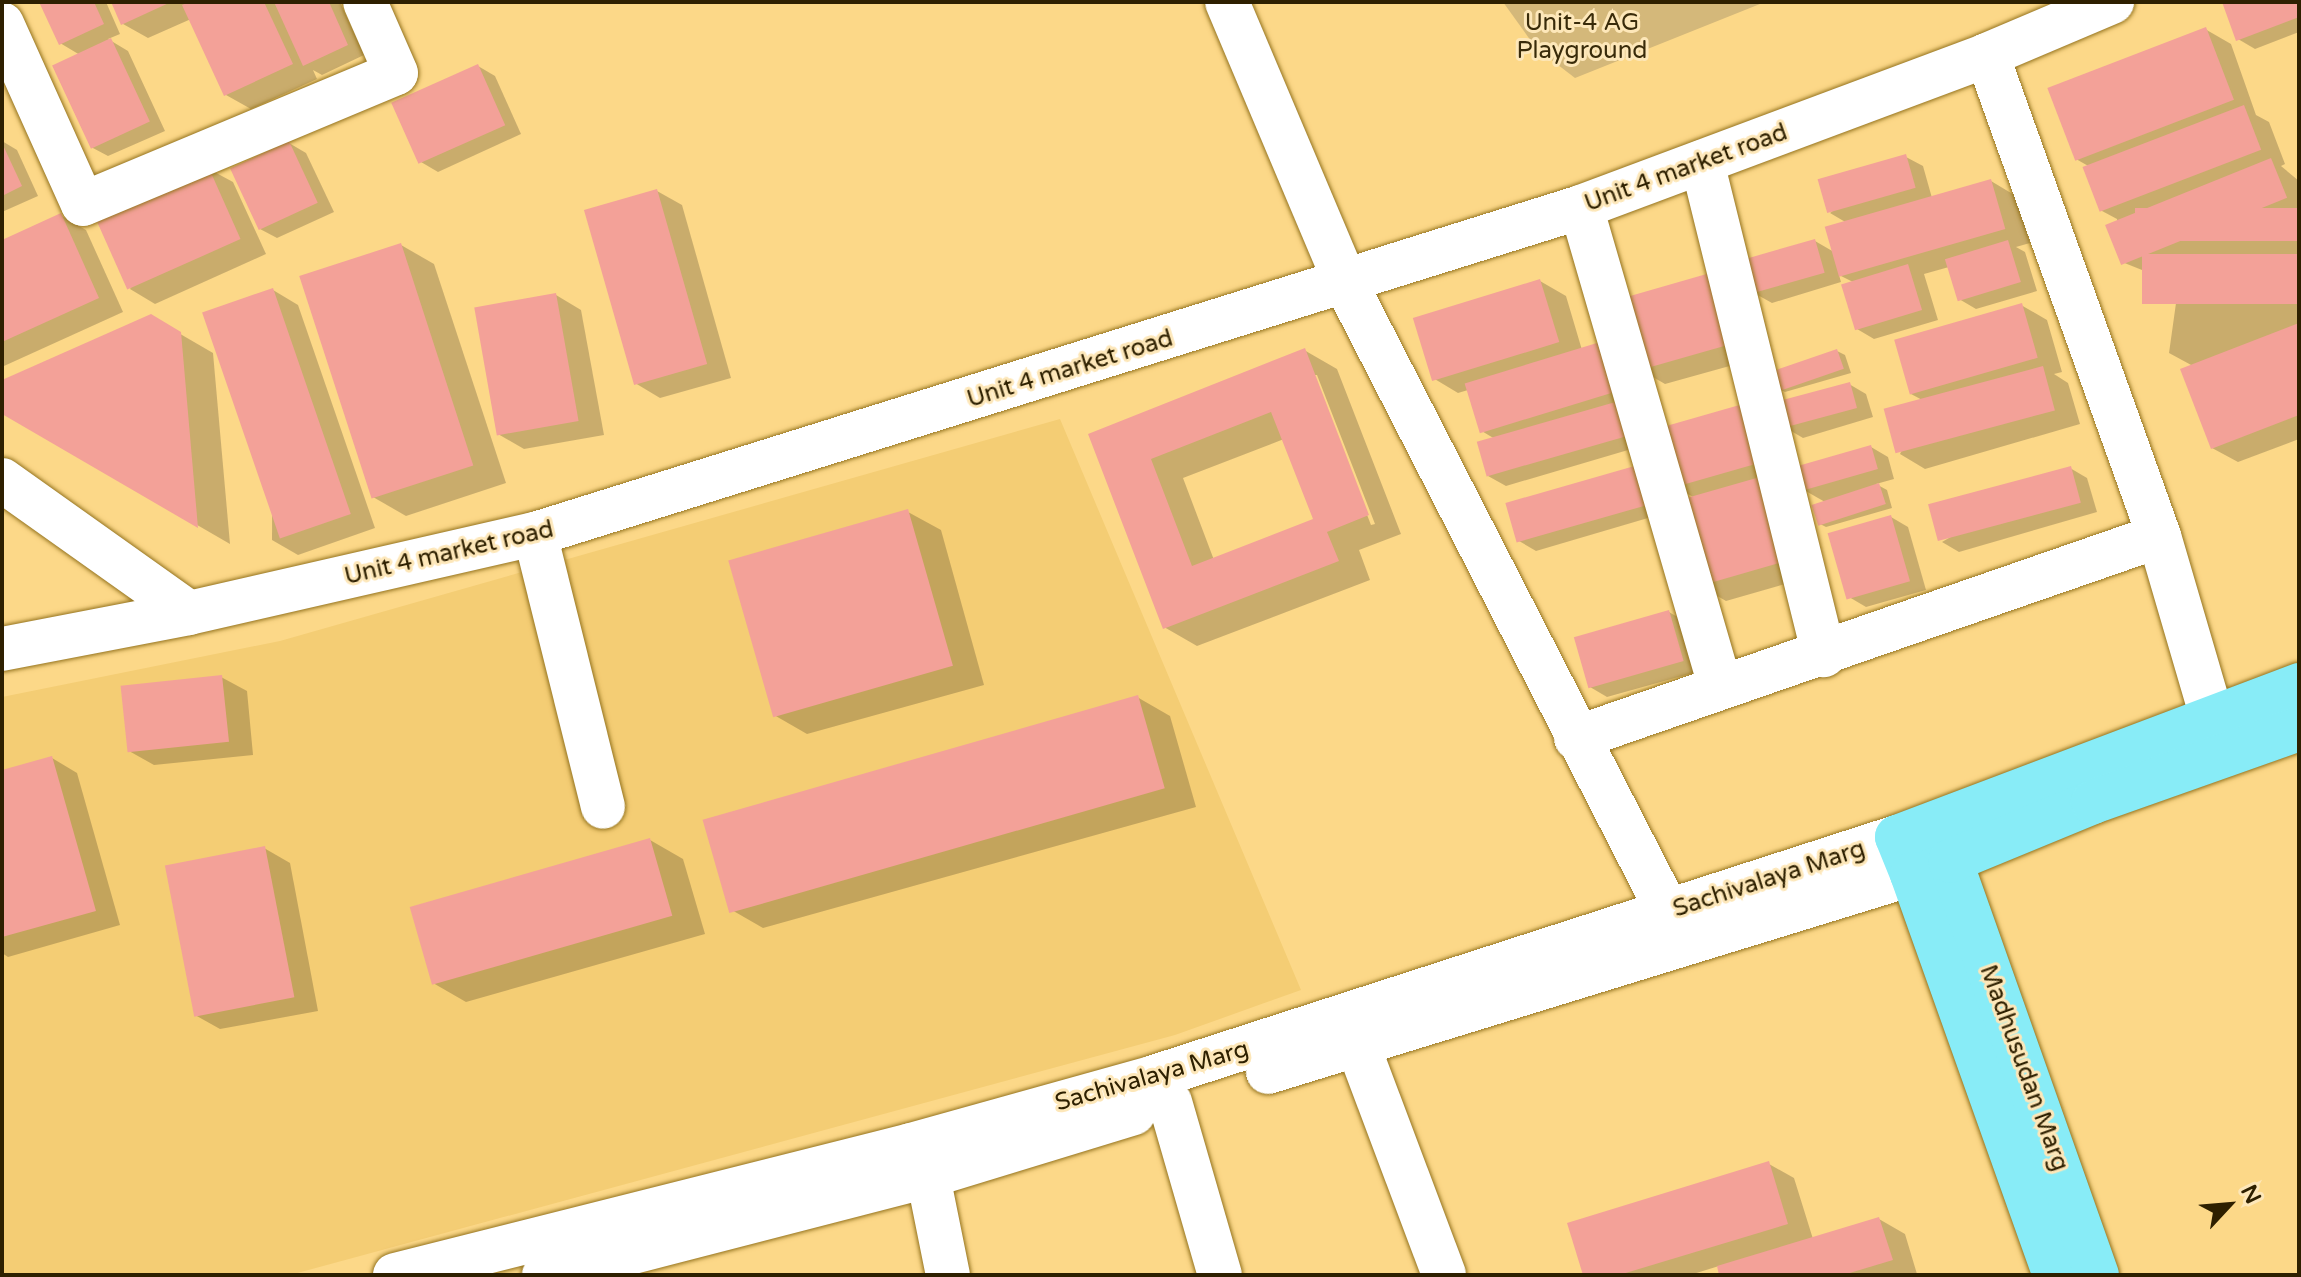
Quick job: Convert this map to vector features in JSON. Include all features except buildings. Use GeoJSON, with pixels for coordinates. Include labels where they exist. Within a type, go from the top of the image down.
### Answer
{"type":"FeatureCollection","features":[{"type":"Feature","properties":{"kind":"main road","name":"Sachivalaya Marg"},"geometry":{"type":"LineString","coordinates":[[1924,849],[2212,717],[2299,685]]}},
{"type":"Feature","properties":{"kind":"main road","name":"Sachivalaya Marg"},"geometry":{"type":"LineString","coordinates":[[1924,849],[2093,802],[2299,729]]}},
{"type":"Feature","properties":{"kind":"main road","name":"Madhusudan Marg"},"geometry":{"type":"LineString","coordinates":[[1924,849],[2055,1275]]}},
{"type":"Feature","properties":{"kind":"main road","name":"Madhusudan Marg"},"geometry":{"type":"LineString","coordinates":[[1924,849],[2097,1275]]}},
{"type":"Feature","properties":{"kind":"street"},"geometry":{"type":"LineString","coordinates":[[2,24],[83,204],[396,73],[365,2]]}},
{"type":"Feature","properties":{"kind":"street"},"geometry":{"type":"LineString","coordinates":[[1227,2],[1346,284],[1576,738],[1668,912]]}},
{"type":"Feature","properties":{"kind":"street","name":"Unit 4 market road"},"geometry":{"type":"LineString","coordinates":[[2,649],[189,613],[535,534],[1346,284],[1581,207],[1987,55],[2112,2]]}},
{"type":"Feature","properties":{"kind":"street"},"geometry":{"type":"LineString","coordinates":[[1987,55],[2159,536],[2212,717],[2230,755]]}},
{"type":"Feature","properties":{"kind":"street"},"geometry":{"type":"LineString","coordinates":[[1702,162],[1824,655]]}},
{"type":"Feature","properties":{"kind":"street"},"geometry":{"type":"LineString","coordinates":[[1581,207],[1720,686]]}},
{"type":"Feature","properties":{"kind":"street"},"geometry":{"type":"LineString","coordinates":[[2,480],[189,613]]}},
{"type":"Feature","properties":{"kind":"street"},"geometry":{"type":"LineString","coordinates":[[535,534],[603,807]]}},
{"type":"Feature","properties":{"kind":"street"},"geometry":{"type":"LineString","coordinates":[[1576,738],[1720,686],[1824,655],[2159,536]]}},
{"type":"Feature","properties":{"kind":"street","name":"Sachivalaya Marg"},"geometry":{"type":"LineString","coordinates":[[544,1275],[676,1258],[1170,1102],[1668,912],[1924,849]]}},
{"type":"Feature","properties":{"kind":"street","name":"Sachivalaya Marg"},"geometry":{"type":"LineString","coordinates":[[395,1275],[1353,1031],[1924,849]]}},
{"type":"Feature","properties":{"kind":"street"},"geometry":{"type":"LineString","coordinates":[[1353,1031],[1444,1275]]}},
{"type":"Feature","properties":{"kind":"street"},"geometry":{"type":"LineString","coordinates":[[1170,1102],[1220,1275]]}},
{"type":"Feature","properties":{"kind":"street"},"geometry":{"type":"LineString","coordinates":[[928,1176],[948,1275]]}},
{"type":"Feature","properties":{"kind":"shaded area"},"geometry":{"type":"Polygon","coordinates":[[[1060,419],[1301,990],[1175,1035],[290,1275],[2,1275],[2,697],[280,641],[1060,419]]]}},
{"type":"Feature","properties":{"kind":"green space","name":"Unit-4 AG Playground"},"geometry":{"type":"Polygon","coordinates":[[[1503,2],[1765,2],[1575,78],[1536,48],[1503,2]]]}}]}
